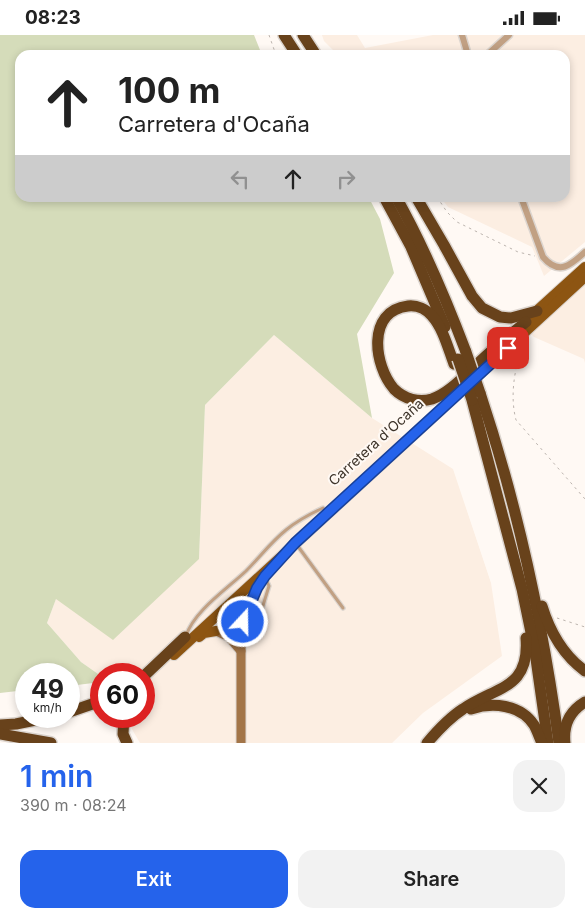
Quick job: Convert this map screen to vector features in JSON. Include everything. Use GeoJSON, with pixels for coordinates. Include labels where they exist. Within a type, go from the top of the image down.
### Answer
{"type":"FeatureCollection","features":[{"type":"Feature","properties":{"kind":"highway"},"geometry":{"type":"LineString","coordinates":[[284,35],[294,50]]}},
{"type":"Feature","properties":{"kind":"highway"},"geometry":{"type":"LineString","coordinates":[[297,35],[306,50]]}},
{"type":"Feature","properties":{"kind":"highway"},"geometry":{"type":"LineString","coordinates":[[303,35],[313,50]]}},
{"type":"Feature","properties":{"kind":"highway"},"geometry":{"type":"LineString","coordinates":[[387,202],[414,255],[459,358],[473,399],[488,415],[503,450],[547,621],[562,648],[585,671]]}},
{"type":"Feature","properties":{"kind":"highway"},"geometry":{"type":"LineString","coordinates":[[398,202],[438,281],[459,358],[473,399],[475,416],[517,570],[535,652],[548,743]]}},
{"type":"Feature","properties":{"kind":"highway"},"geometry":{"type":"LineString","coordinates":[[419,202],[472,296],[482,308],[500,317],[511,318],[537,311]]}},
{"type":"Feature","properties":{"kind":"highway"},"geometry":{"type":"LineString","coordinates":[[459,358],[426,310],[411,306],[402,307],[388,317],[382,325],[377,349],[384,373],[396,391],[412,400],[421,401],[430,400],[446,392],[526,322]]}},
{"type":"Feature","properties":{"kind":"highway"},"geometry":{"type":"LineString","coordinates":[[488,415],[507,480],[530,576],[545,649],[559,743]]}},
{"type":"Feature","properties":{"kind":"highway"},"geometry":{"type":"LineString","coordinates":[[427,743],[436,731],[454,715],[503,687],[521,673],[525,665],[527,639],[517,588],[517,570]]}},
{"type":"Feature","properties":{"kind":"highway"},"geometry":{"type":"LineString","coordinates":[[155,666],[188,635]]}},
{"type":"Feature","properties":{"kind":"highway"},"geometry":{"type":"LineString","coordinates":[[155,674],[174,655]]}},
{"type":"Feature","properties":{"kind":"highway"},"geometry":{"type":"LineString","coordinates":[[566,743],[568,718],[577,707],[585,702]]}},
{"type":"Feature","properties":{"kind":"highway"},"geometry":{"type":"LineString","coordinates":[[433,743],[441,731],[462,714],[481,706],[491,705],[510,708],[528,718],[534,725],[542,743]]}},
{"type":"Feature","properties":{"kind":"highway"},"geometry":{"type":"LineString","coordinates":[[0,725],[15,724]]}},
{"type":"Feature","properties":{"kind":"highway"},"geometry":{"type":"LineString","coordinates":[[123,728],[126,743]]}},
{"type":"Feature","properties":{"kind":"highway"},"geometry":{"type":"LineString","coordinates":[[0,734],[51,743]]}},
{"type":"Feature","properties":{"kind":"main road","name":"Carretera d'Ocaña"},"geometry":{"type":"LineString","coordinates":[[188,635],[314,517],[447,397],[585,267]]}},
{"type":"Feature","properties":{"kind":"main road","name":"Carretera d'Ocaña"},"geometry":{"type":"LineString","coordinates":[[174,655],[585,277]]}},
{"type":"Feature","properties":{"kind":"main road"},"geometry":{"type":"LineString","coordinates":[[188,635],[225,603],[231,603],[232,597],[299,535],[314,517]]}},
{"type":"Feature","properties":{"kind":"main road"},"geometry":{"type":"LineString","coordinates":[[242,627],[252,598],[265,576],[295,543]]}},
{"type":"Feature","properties":{"kind":"main road"},"geometry":{"type":"LineString","coordinates":[[174,655],[184,651],[204,633],[216,631]]}},
{"type":"Feature","properties":{"kind":"street"},"geometry":{"type":"LineString","coordinates":[[462,35],[466,50]]}},
{"type":"Feature","properties":{"kind":"street"},"geometry":{"type":"LineString","coordinates":[[492,50],[509,35]]}},
{"type":"Feature","properties":{"kind":"street"},"geometry":{"type":"LineString","coordinates":[[523,202],[543,257],[550,265],[557,268],[570,266],[585,252]]}},
{"type":"Feature","properties":{"kind":"street"},"geometry":{"type":"LineString","coordinates":[[231,603],[240,609],[242,627],[241,743]]}},
{"type":"Feature","properties":{"kind":"street"},"geometry":{"type":"LineString","coordinates":[[216,631],[242,627]]}},
{"type":"Feature","properties":{"kind":"street"},"geometry":{"type":"LineString","coordinates":[[216,631],[224,633],[233,640],[241,651]]}},
{"type":"Feature","properties":{"kind":"lane"},"geometry":{"type":"LineString","coordinates":[[188,635],[188,629],[199,614],[247,570],[260,554],[286,530],[307,516],[323,509]]}},
{"type":"Feature","properties":{"kind":"lane"},"geometry":{"type":"LineString","coordinates":[[295,543],[343,608]]}},
{"type":"Feature","properties":{"kind":"path"},"geometry":{"type":"LineString","coordinates":[[269,35],[274,50]]}},
{"type":"Feature","properties":{"kind":"path"},"geometry":{"type":"LineString","coordinates":[[440,202],[447,213],[457,222],[518,252],[543,257]]}},
{"type":"Feature","properties":{"kind":"path"},"geometry":{"type":"LineString","coordinates":[[522,348],[517,362],[512,406],[516,421],[585,499]]}},
{"type":"Feature","properties":{"kind":"path"},"geometry":{"type":"LineString","coordinates":[[557,618],[585,627]]}},
{"type":"Feature","properties":{"kind":"shaded area"},"geometry":{"type":"Polygon","coordinates":[[[322,35],[357,35],[365,48],[433,35],[585,35],[585,242],[544,276],[532,247],[448,207],[444,202],[570,202],[570,50],[333,50],[324,41],[322,35]]]}},
{"type":"Feature","properties":{"kind":"shaded area"},"geometry":{"type":"Polygon","coordinates":[[[585,283],[585,363],[584,359],[531,334],[585,283]]]}},
{"type":"Feature","properties":{"kind":"shaded area"},"geometry":{"type":"Polygon","coordinates":[[[274,335],[372,418],[453,469],[491,583],[502,656],[423,713],[392,743],[140,743],[131,728],[155,728],[155,663],[90,663],[90,668],[81,662],[47,623],[56,599],[199,559],[205,405],[274,335]]]}},
{"type":"Feature","properties":{"kind":"green space"},"geometry":{"type":"Polygon","coordinates":[[[0,35],[254,35],[260,50],[15,50],[15,202],[371,202],[380,219],[394,273],[357,334],[372,418],[274,335],[205,405],[199,559],[113,640],[56,599],[47,623],[81,662],[90,668],[90,683],[80,685],[80,663],[15,663],[15,691],[0,693],[0,35]]]}},
{"type":"Feature","properties":{"kind":"route"},"geometry":{"type":"LineString","coordinates":[[243,622],[257,588],[265,576],[295,543],[508,348]]}}]}
